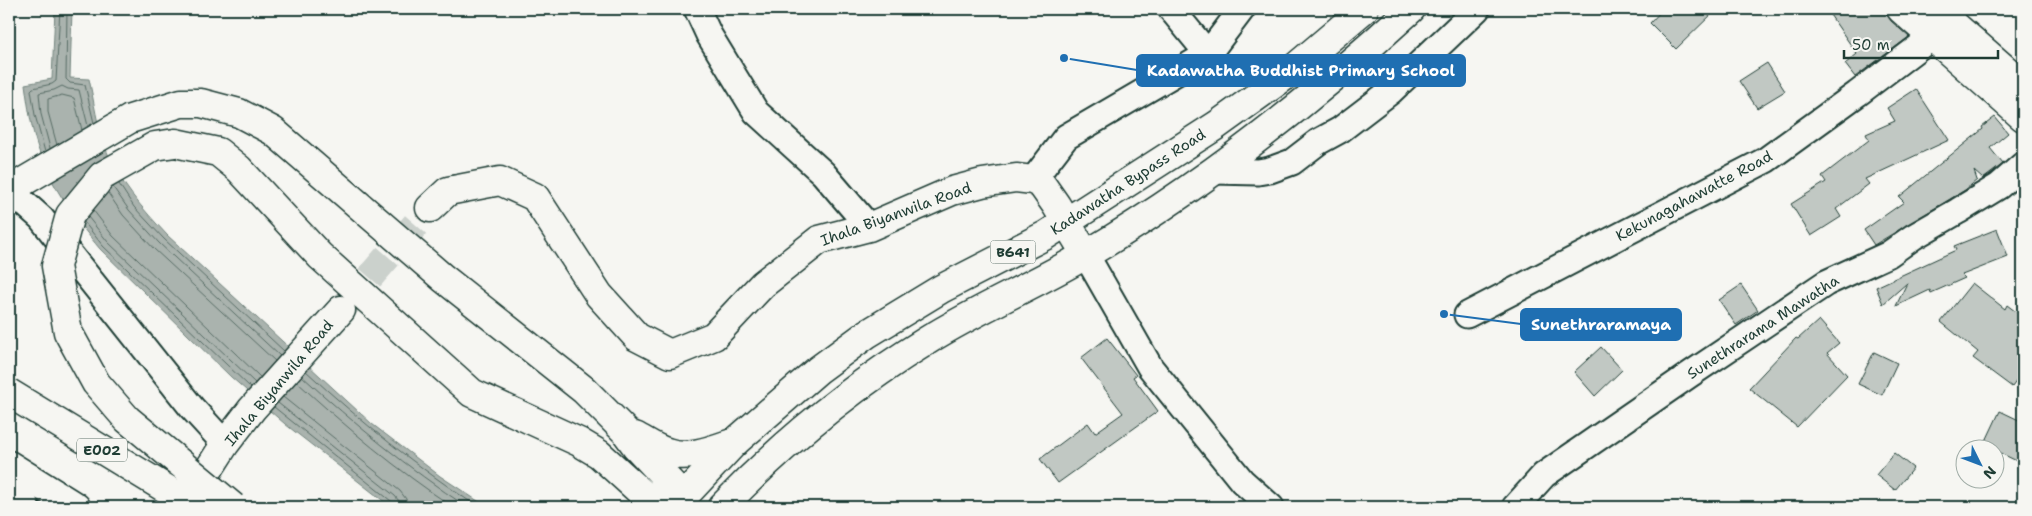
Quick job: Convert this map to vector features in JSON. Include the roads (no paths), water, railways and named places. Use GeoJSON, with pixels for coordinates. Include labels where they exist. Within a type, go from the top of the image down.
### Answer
{"type":"FeatureCollection","features":[{"type":"Feature","properties":{"kind":"main road","name":"Kadawatha Bypass Road"},"geometry":{"type":"LineString","coordinates":[[680,505],[735,442],[818,370],[867,334],[941,289],[1018,250],[1066,222],[1253,100],[1322,46],[1364,9]]}},
{"type":"Feature","properties":{"kind":"main road","name":"B641"},"geometry":{"type":"LineString","coordinates":[[722,507],[747,481],[810,424],[855,390],[899,359],[960,321],[1086,255],[1144,219],[1248,146],[1315,92],[1411,9]]}},
{"type":"Feature","properties":{"kind":"main road"},"geometry":{"type":"LineString","coordinates":[[1901,9],[2023,117]]}},
{"type":"Feature","properties":{"kind":"main road"},"geometry":{"type":"LineString","coordinates":[[1936,9],[2023,85]]}},
{"type":"Feature","properties":{"kind":"main road"},"geometry":{"type":"LineString","coordinates":[[9,191],[130,119],[181,103],[201,103],[240,113],[273,131],[443,278],[584,390],[625,430],[680,505]]}},
{"type":"Feature","properties":{"kind":"main road"},"geometry":{"type":"LineString","coordinates":[[233,507],[127,419],[96,384],[68,332],[56,266],[70,215],[102,176],[155,146],[175,143],[218,152],[239,169],[320,256],[472,393],[579,442],[599,454],[644,494],[680,505]]}},
{"type":"Feature","properties":{"kind":"main road","name":"Ihala Biyanwila Road"},"geometry":{"type":"LineString","coordinates":[[430,208],[448,191],[500,181],[535,197],[599,295],[637,337],[670,354],[714,336],[763,284],[819,240],[869,227],[952,191],[1000,179],[1033,180]]}},
{"type":"Feature","properties":{"kind":"main road"},"geometry":{"type":"LineString","coordinates":[[1033,180],[1042,185],[1049,194],[1086,255]]}},
{"type":"Feature","properties":{"kind":"main road","name":"Ihala Biyanwila Road"},"geometry":{"type":"LineString","coordinates":[[185,507],[225,444],[252,409],[341,310]]}},
{"type":"Feature","properties":{"kind":"main road","name":"E002"},"geometry":{"type":"LineString","coordinates":[[9,393],[196,507]]}},
{"type":"Feature","properties":{"kind":"main road"},"geometry":{"type":"LineString","coordinates":[[625,430],[666,452],[679,455],[702,453],[735,442]]}},
{"type":"Feature","properties":{"kind":"main road"},"geometry":{"type":"LineString","coordinates":[[9,465],[76,507]]}},
{"type":"Feature","properties":{"kind":"main road"},"geometry":{"type":"LineString","coordinates":[[9,494],[25,507]]}},
{"type":"Feature","properties":{"kind":"street"},"geometry":{"type":"LineString","coordinates":[[697,9],[710,35],[756,112],[823,173],[869,227]]}},
{"type":"Feature","properties":{"kind":"street"},"geometry":{"type":"LineString","coordinates":[[1171,9],[1208,54]]}},
{"type":"Feature","properties":{"kind":"street"},"geometry":{"type":"LineString","coordinates":[[1033,180],[1066,137],[1208,54],[1242,9]]}},
{"type":"Feature","properties":{"kind":"street"},"geometry":{"type":"LineString","coordinates":[[1214,171],[1258,172],[1292,162],[1318,142],[1340,130],[1391,91],[1478,9]]}},
{"type":"Feature","properties":{"kind":"street","name":"Kekunagahawatte Road"},"geometry":{"type":"LineString","coordinates":[[1467,315],[1766,160],[1932,37]]}},
{"type":"Feature","properties":{"kind":"street","name":"Sunethrarama Mawatha"},"geometry":{"type":"LineString","coordinates":[[1515,507],[1544,475],[1689,374],[1826,283],[1889,254],[1913,237],[1999,186],[2023,165]]}},
{"type":"Feature","properties":{"kind":"street"},"geometry":{"type":"LineString","coordinates":[[9,191],[41,218],[192,408],[225,444]]}},
{"type":"Feature","properties":{"kind":"street"},"geometry":{"type":"LineString","coordinates":[[1086,255],[1150,367],[1242,481],[1271,507]]}},
{"type":"Feature","properties":{"kind":"water"},"geometry":{"type":"Polygon","coordinates":[[[55,9],[72,9],[70,78],[89,79],[100,131],[110,160],[124,183],[149,215],[167,235],[372,424],[440,476],[487,507],[391,507],[285,424],[231,377],[100,249],[81,226],[49,175],[38,148],[30,116],[25,84],[52,79],[55,9]]]}},
{"type":"Feature","properties":{"kind":"tunnel"},"geometry":{"type":"LineString","coordinates":[[342,309],[430,208]]}},
{"type":"Feature","properties":{"kind":"place","name":"Kadawatha Buddhist Primary School"},"geometry":{"type":"Point","coordinates":[1064,58]}},
{"type":"Feature","properties":{"kind":"place","name":"Sunethraramaya"},"geometry":{"type":"Point","coordinates":[1444,314]}}]}
